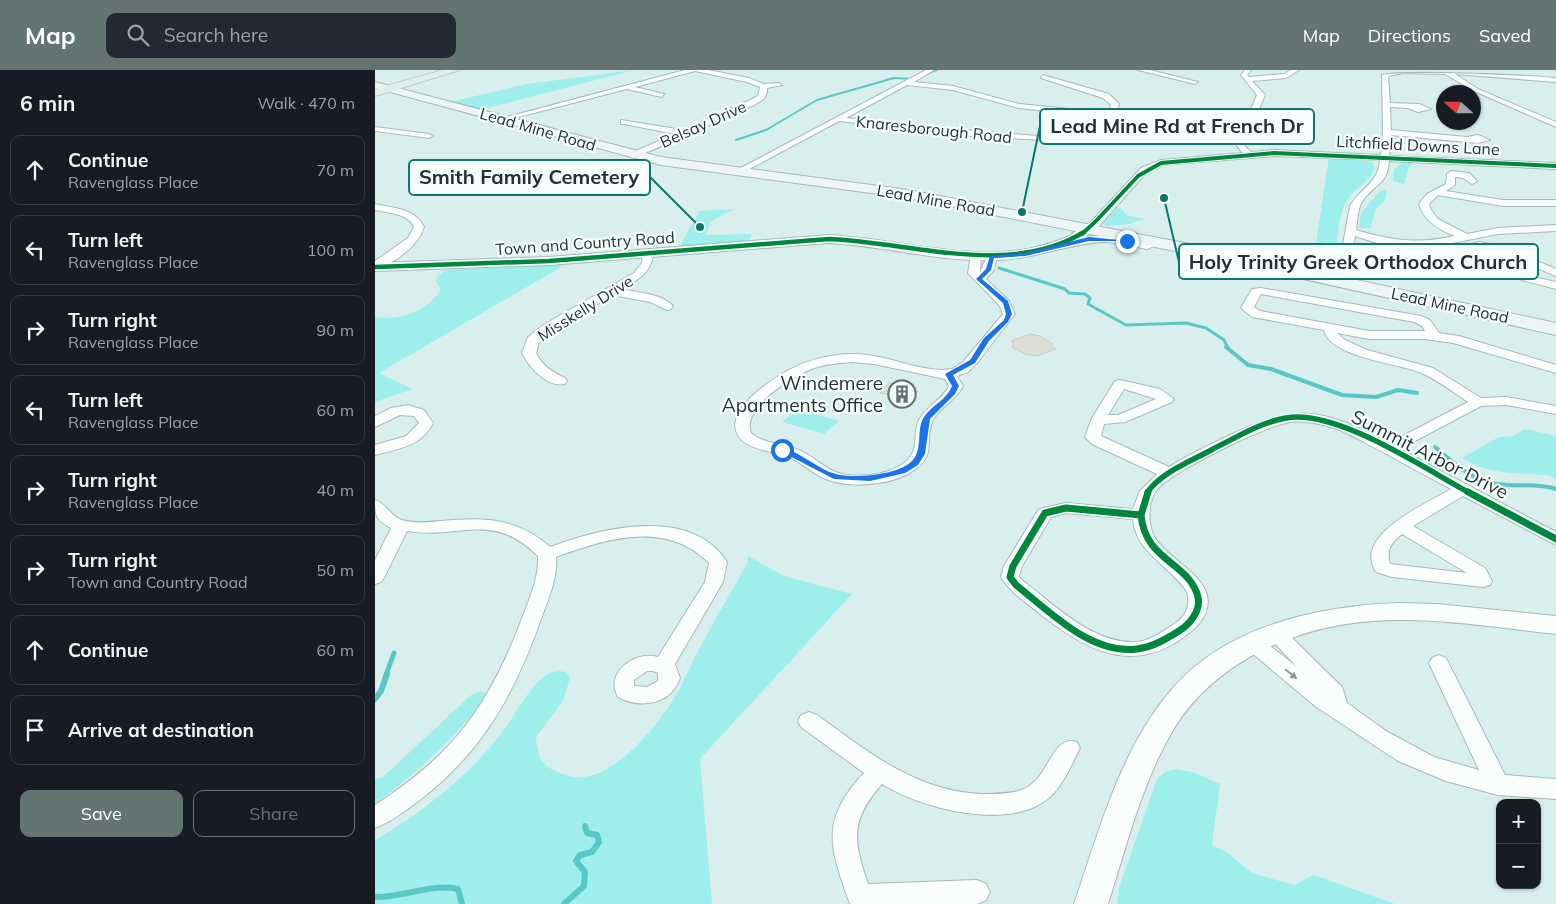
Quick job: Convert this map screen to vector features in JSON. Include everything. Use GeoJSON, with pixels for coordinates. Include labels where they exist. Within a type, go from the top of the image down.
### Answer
{"type":"FeatureCollection","features":[{"type":"Feature","properties":{"kind":"main road"},"geometry":{"type":"LineString","coordinates":[[375,94],[455,70]]}},
{"type":"Feature","properties":{"kind":"main road","name":"Lead Mine Road"},"geometry":{"type":"LineString","coordinates":[[375,85],[634,155],[680,164],[909,194],[1088,228],[1556,329]]}},
{"type":"Feature","properties":{"kind":"street"},"geometry":{"type":"LineString","coordinates":[[503,119],[693,70]]}},
{"type":"Feature","properties":{"kind":"street","name":"Belsay Drive"},"geometry":{"type":"LineString","coordinates":[[698,70],[749,80],[763,86],[779,85]]}},
{"type":"Feature","properties":{"kind":"street"},"geometry":{"type":"LineString","coordinates":[[739,172],[931,70]]}},
{"type":"Feature","properties":{"kind":"street"},"geometry":{"type":"LineString","coordinates":[[1141,70],[1195,82]]}},
{"type":"Feature","properties":{"kind":"street"},"geometry":{"type":"LineString","coordinates":[[1248,70],[1244,75],[1261,94],[1240,145],[1248,154]]}},
{"type":"Feature","properties":{"kind":"street"},"geometry":{"type":"LineString","coordinates":[[1248,79],[1286,76],[1296,70]]}},
{"type":"Feature","properties":{"kind":"street"},"geometry":{"type":"LineString","coordinates":[[1494,70],[1519,72]]}},
{"type":"Feature","properties":{"kind":"street"},"geometry":{"type":"LineString","coordinates":[[1342,282],[1355,206],[1360,198],[1380,180],[1385,158],[1387,132],[1385,75],[1403,71],[1446,71],[1510,74],[1556,80]]}},
{"type":"Feature","properties":{"kind":"street"},"geometry":{"type":"LineString","coordinates":[[1446,71],[1476,90],[1556,125]]}},
{"type":"Feature","properties":{"kind":"street"},"geometry":{"type":"LineString","coordinates":[[906,83],[953,88],[1019,106],[1111,116],[1115,110],[1115,104],[1106,96],[1043,77]]}},
{"type":"Feature","properties":{"kind":"street","name":"Belsay Drive"},"geometry":{"type":"LineString","coordinates":[[634,155],[756,100],[764,92],[763,86]]}},
{"type":"Feature","properties":{"kind":"street"},"geometry":{"type":"LineString","coordinates":[[627,87],[662,95]]}},
{"type":"Feature","properties":{"kind":"street"},"geometry":{"type":"LineString","coordinates":[[1386,105],[1411,107]]}},
{"type":"Feature","properties":{"kind":"street"},"geometry":{"type":"LineString","coordinates":[[1532,114],[1551,113]]}},
{"type":"Feature","properties":{"kind":"street","name":"Knaresborough Road"},"geometry":{"type":"LineString","coordinates":[[838,120],[1060,139],[1098,130],[1111,116]]}},
{"type":"Feature","properties":{"kind":"street"},"geometry":{"type":"LineString","coordinates":[[624,122],[685,133]]}},
{"type":"Feature","properties":{"kind":"street"},"geometry":{"type":"LineString","coordinates":[[375,129],[429,136]]}},
{"type":"Feature","properties":{"kind":"street"},"geometry":{"type":"LineString","coordinates":[[1387,132],[1470,139]]}},
{"type":"Feature","properties":{"kind":"street","name":"Litchfield Downs Lane"},"geometry":{"type":"LineString","coordinates":[[1088,228],[1095,224],[1144,170],[1152,165],[1248,154],[1317,153],[1556,166]]}},
{"type":"Feature","properties":{"kind":"street"},"geometry":{"type":"LineString","coordinates":[[1472,181],[1466,175],[1451,174],[1450,185],[1425,200],[1427,214],[1464,237],[1481,244],[1497,247],[1539,268],[1556,273]]}},
{"type":"Feature","properties":{"kind":"street"},"geometry":{"type":"LineString","coordinates":[[1437,192],[1493,202],[1556,204]]}},
{"type":"Feature","properties":{"kind":"street"},"geometry":{"type":"LineString","coordinates":[[1533,204],[1555,229]]}},
{"type":"Feature","properties":{"kind":"street"},"geometry":{"type":"LineString","coordinates":[[375,207],[408,216],[416,220],[418,226],[418,232],[413,240],[375,267]]}},
{"type":"Feature","properties":{"kind":"street","name":"Town and Country Road"},"geometry":{"type":"LineString","coordinates":[[375,267],[549,261],[840,239],[992,257],[1025,254],[1050,248],[1076,238],[1088,228]]}},
{"type":"Feature","properties":{"kind":"street"},"geometry":{"type":"LineString","coordinates":[[1350,237],[1427,245],[1498,231],[1555,229]]}},
{"type":"Feature","properties":{"kind":"street"},"geometry":{"type":"LineString","coordinates":[[1050,248],[1089,239],[1127,241],[1375,289]]}},
{"type":"Feature","properties":{"kind":"street"},"geometry":{"type":"LineString","coordinates":[[1370,258],[1381,251],[1386,242]]}},
{"type":"Feature","properties":{"kind":"street"},"geometry":{"type":"LineString","coordinates":[[1481,244],[1471,248],[1471,250],[1526,278],[1556,286]]}},
{"type":"Feature","properties":{"kind":"street","name":"Misskelly Drive"},"geometry":{"type":"LineString","coordinates":[[560,381],[543,372],[535,363],[529,352],[533,340],[549,327],[612,291],[643,270],[647,263],[648,253]]}},
{"type":"Feature","properties":{"kind":"street"},"geometry":{"type":"LineString","coordinates":[[949,374],[955,386],[953,393],[927,418],[921,454],[915,463],[902,471],[885,476],[856,478],[834,476],[795,454],[753,442],[745,436],[742,425],[744,417],[758,399],[788,375],[811,364],[840,358],[869,359],[910,370],[949,374],[972,362],[987,340],[1006,321],[1009,314],[1006,303],[974,274],[976,256]]}},
{"type":"Feature","properties":{"kind":"street"},"geometry":{"type":"LineString","coordinates":[[979,279],[989,270],[992,257]]}},
{"type":"Feature","properties":{"kind":"street"},"geometry":{"type":"LineString","coordinates":[[612,291],[653,299],[667,306]]}},
{"type":"Feature","properties":{"kind":"street"},"geometry":{"type":"LineString","coordinates":[[1435,336],[1426,323],[1417,319],[1261,291],[1256,291],[1247,308],[1256,314],[1381,336],[1435,336],[1468,342],[1556,369]]}},
{"type":"Feature","properties":{"kind":"street"},"geometry":{"type":"LineString","coordinates":[[1329,327],[1331,335],[1350,349],[1423,368],[1451,383],[1478,402]]}},
{"type":"Feature","properties":{"kind":"street"},"geometry":{"type":"LineString","coordinates":[[1391,448],[1478,402],[1505,401],[1556,410]]}},
{"type":"Feature","properties":{"kind":"street"},"geometry":{"type":"LineString","coordinates":[[375,423],[386,415],[406,410],[419,413],[426,423],[424,429],[418,435],[375,449]]}},
{"type":"Feature","properties":{"kind":"street","name":"Summit Arbor Drive"},"geometry":{"type":"LineString","coordinates":[[1141,515],[1147,492],[1169,473],[1283,418],[1313,418],[1328,420],[1391,448],[1556,538]]}},
{"type":"Feature","properties":{"kind":"street"},"geometry":{"type":"LineString","coordinates":[[1100,420],[1093,433],[1097,441],[1169,473]]}},
{"type":"Feature","properties":{"kind":"street"},"geometry":{"type":"LineString","coordinates":[[1402,527],[1479,572],[1483,581],[1398,572],[1382,568],[1379,548],[1386,539],[1402,527],[1464,488]]}},
{"type":"Feature","properties":{"kind":"street"},"geometry":{"type":"LineString","coordinates":[[375,505],[383,518],[400,527],[414,528],[470,523],[505,526],[535,542],[547,554],[548,572],[505,680],[477,729],[428,779],[375,818]]}},
{"type":"Feature","properties":{"kind":"street"},"geometry":{"type":"LineString","coordinates":[[1066,508],[1141,515],[1142,526],[1155,551],[1189,580],[1197,593],[1199,607],[1193,620],[1163,643],[1142,650],[1119,650],[1102,646],[1086,638],[1016,585],[1010,576],[1013,566],[1045,513],[1066,508]]}},
{"type":"Feature","properties":{"kind":"street"},"geometry":{"type":"LineString","coordinates":[[375,578],[400,527]]}},
{"type":"Feature","properties":{"kind":"street"},"geometry":{"type":"LineString","coordinates":[[547,554],[603,534],[637,531],[677,535],[694,542],[712,554],[717,562],[718,570],[713,582],[663,666]]}},
{"type":"Feature","properties":{"kind":"street"},"geometry":{"type":"LineString","coordinates":[[1091,904],[1128,797],[1156,734],[1193,682],[1217,664],[1264,637],[1321,617],[1389,611],[1416,611],[1556,625]]}},
{"type":"Feature","properties":{"kind":"street"},"geometry":{"type":"LineString","coordinates":[[1264,637],[1323,700],[1337,706],[1373,734],[1400,751],[1447,771],[1498,785],[1556,789]]}},
{"type":"Feature","properties":{"kind":"street"},"geometry":{"type":"LineString","coordinates":[[1439,662],[1498,785]]}},
{"type":"Feature","properties":{"kind":"street"},"geometry":{"type":"LineString","coordinates":[[809,721],[879,772],[908,789],[926,796],[981,804],[1006,803],[1026,798],[1043,789],[1069,748]]}},
{"type":"Feature","properties":{"kind":"street"},"geometry":{"type":"LineString","coordinates":[[879,772],[857,798],[848,813],[842,833],[845,858],[861,900],[977,892]]}},
{"type":"Feature","properties":{"kind":"shaded area"},"geometry":{"type":"Polygon","coordinates":[[[634,70],[480,110],[450,102],[527,84],[634,70]]]}},
{"type":"Feature","properties":{"kind":"shaded area"},"geometry":{"type":"Polygon","coordinates":[[[1329,157],[1372,162],[1375,168],[1370,177],[1351,195],[1344,205],[1338,232],[1335,267],[1320,266],[1313,263],[1329,157]]]}},
{"type":"Feature","properties":{"kind":"shaded area"},"geometry":{"type":"Polygon","coordinates":[[[1403,162],[1413,163],[1409,167],[1404,184],[1393,181],[1394,170],[1403,162]]]}},
{"type":"Feature","properties":{"kind":"shaded area"},"geometry":{"type":"Polygon","coordinates":[[[1380,191],[1387,191],[1386,198],[1375,211],[1371,228],[1359,228],[1361,213],[1380,191]]]}},
{"type":"Feature","properties":{"kind":"shaded area"},"geometry":{"type":"Polygon","coordinates":[[[1121,208],[1126,215],[1144,219],[1129,224],[1106,226],[1103,223],[1113,209],[1121,208]]]}},
{"type":"Feature","properties":{"kind":"shaded area"},"geometry":{"type":"Polygon","coordinates":[[[735,209],[711,221],[706,235],[752,234],[748,242],[679,248],[699,211],[735,209]]]}},
{"type":"Feature","properties":{"kind":"shaded area"},"geometry":{"type":"Polygon","coordinates":[[[568,263],[379,373],[412,389],[375,402],[375,317],[403,316],[421,309],[441,289],[436,282],[437,277],[446,270],[568,263]]]}},
{"type":"Feature","properties":{"kind":"shaded area"},"geometry":{"type":"Polygon","coordinates":[[[797,409],[839,421],[824,434],[782,422],[797,409]]]}},
{"type":"Feature","properties":{"kind":"shaded area"},"geometry":{"type":"Polygon","coordinates":[[[1525,429],[1556,436],[1556,479],[1548,475],[1514,473],[1482,468],[1462,458],[1499,437],[1512,436],[1525,429]]]}},
{"type":"Feature","properties":{"kind":"shaded area"},"geometry":{"type":"Polygon","coordinates":[[[748,556],[784,576],[852,594],[700,759],[712,904],[375,904],[375,840],[428,805],[460,778],[490,747],[530,691],[546,675],[562,671],[566,672],[570,678],[563,701],[536,737],[538,752],[547,766],[565,775],[581,777],[598,773],[614,765],[629,752],[644,738],[676,695],[698,650],[747,564],[748,556]]]}},
{"type":"Feature","properties":{"kind":"shaded area"},"geometry":{"type":"Polygon","coordinates":[[[481,691],[487,694],[452,737],[420,768],[375,803],[375,779],[383,777],[471,695],[481,691]]]}},
{"type":"Feature","properties":{"kind":"shaded area"},"geometry":{"type":"Polygon","coordinates":[[[1177,769],[1192,772],[1220,784],[1212,845],[1228,853],[1252,873],[1294,885],[1314,875],[1395,904],[1117,904],[1119,888],[1157,779],[1165,772],[1177,769]]]}},
{"type":"Feature","properties":{"kind":"building"},"geometry":{"type":"Polygon","coordinates":[[[1030,334],[1040,336],[1053,344],[1052,346],[1056,349],[1037,356],[1025,354],[1012,347],[1014,343],[1011,341],[1030,334]]]}},
{"type":"Feature","properties":{"kind":"building","name":"Windemere Apartments Office"},"geometry":{"type":"Polygon","coordinates":[[[889,383],[917,388],[915,390],[918,391],[907,402],[887,398],[890,395],[880,393],[889,383]]]}},
{"type":"Feature","properties":{"kind":"waterway"},"geometry":{"type":"LineString","coordinates":[[925,74],[937,70]]}},
{"type":"Feature","properties":{"kind":"waterway"},"geometry":{"type":"LineString","coordinates":[[736,140],[766,130],[817,100],[894,78],[914,79]]}},
{"type":"Feature","properties":{"kind":"waterway"},"geometry":{"type":"LineString","coordinates":[[999,268],[1065,289],[1069,293],[1085,294],[1090,298],[1088,304],[1126,325],[1186,323],[1206,328],[1224,340],[1228,348]]}},
{"type":"Feature","properties":{"kind":"waterway"},"geometry":{"type":"LineString","coordinates":[[1226,347],[1248,365],[1271,369],[1342,395],[1376,397],[1398,390],[1417,393]]}},
{"type":"Feature","properties":{"kind":"waterway"},"geometry":{"type":"LineString","coordinates":[[1435,447],[1456,465],[1480,479],[1498,484],[1542,486],[1556,489]]}},
{"type":"Feature","properties":{"kind":"waterway"},"geometry":{"type":"LineString","coordinates":[[386,675],[394,653]]}},
{"type":"Feature","properties":{"kind":"waterway"},"geometry":{"type":"LineString","coordinates":[[375,699],[381,691],[387,674]]}},
{"type":"Feature","properties":{"kind":"waterway"},"geometry":{"type":"LineString","coordinates":[[564,904],[584,886],[585,872],[576,861],[580,855],[592,852],[599,842],[597,835],[587,833],[585,826]]}},
{"type":"Feature","properties":{"kind":"waterway"},"geometry":{"type":"LineString","coordinates":[[375,897],[385,897],[427,889],[448,888],[458,889],[462,904]]}},
{"type":"Feature","properties":{"kind":"cycle path"},"geometry":{"type":"LineString","coordinates":[[375,267],[549,261],[829,239],[860,240],[953,253],[1013,255],[1043,250],[1073,239],[1096,221],[1138,176],[1149,168],[1161,163],[1274,153],[1556,166]]}},
{"type":"Feature","properties":{"kind":"cycle path"},"geometry":{"type":"LineString","coordinates":[[1141,515],[1066,508],[1045,513],[1013,566],[1010,577],[1016,585],[1055,616],[1095,641],[1116,648],[1137,649],[1159,643],[1183,628],[1194,617],[1198,608],[1198,597],[1190,582],[1154,549],[1147,539],[1142,528],[1141,515],[1146,494],[1154,484],[1177,468],[1260,427],[1286,418],[1295,417],[1321,420],[1355,431],[1556,539]]}},
{"type":"Feature","properties":{"kind":"place","name":"Holy Trinity Greek Orthodox Church"},"geometry":{"type":"Point","coordinates":[1164,198]}},
{"type":"Feature","properties":{"kind":"place","name":"Lead Mine Rd at French Dr"},"geometry":{"type":"Point","coordinates":[1022,212]}},
{"type":"Feature","properties":{"kind":"place","name":"Smith Family Cemetery"},"geometry":{"type":"Point","coordinates":[700,227]}},
{"type":"Feature","properties":{"kind":"place","name":"Windemere Apartments Office"},"geometry":{"type":"Point","coordinates":[902,394]}},
{"type":"Feature","properties":{"kind":"route"},"geometry":{"type":"LineString","coordinates":[[782,450],[795,454],[812,463],[823,472],[834,476],[870,478],[902,471],[915,463],[921,454],[922,435],[927,418],[933,410],[953,393],[955,386],[949,374],[972,362],[992,333],[1006,321],[1009,314],[1009,308],[1006,303],[981,284],[979,279],[989,270],[992,257],[1025,254],[1089,239],[1104,238],[1127,241]]}}]}
